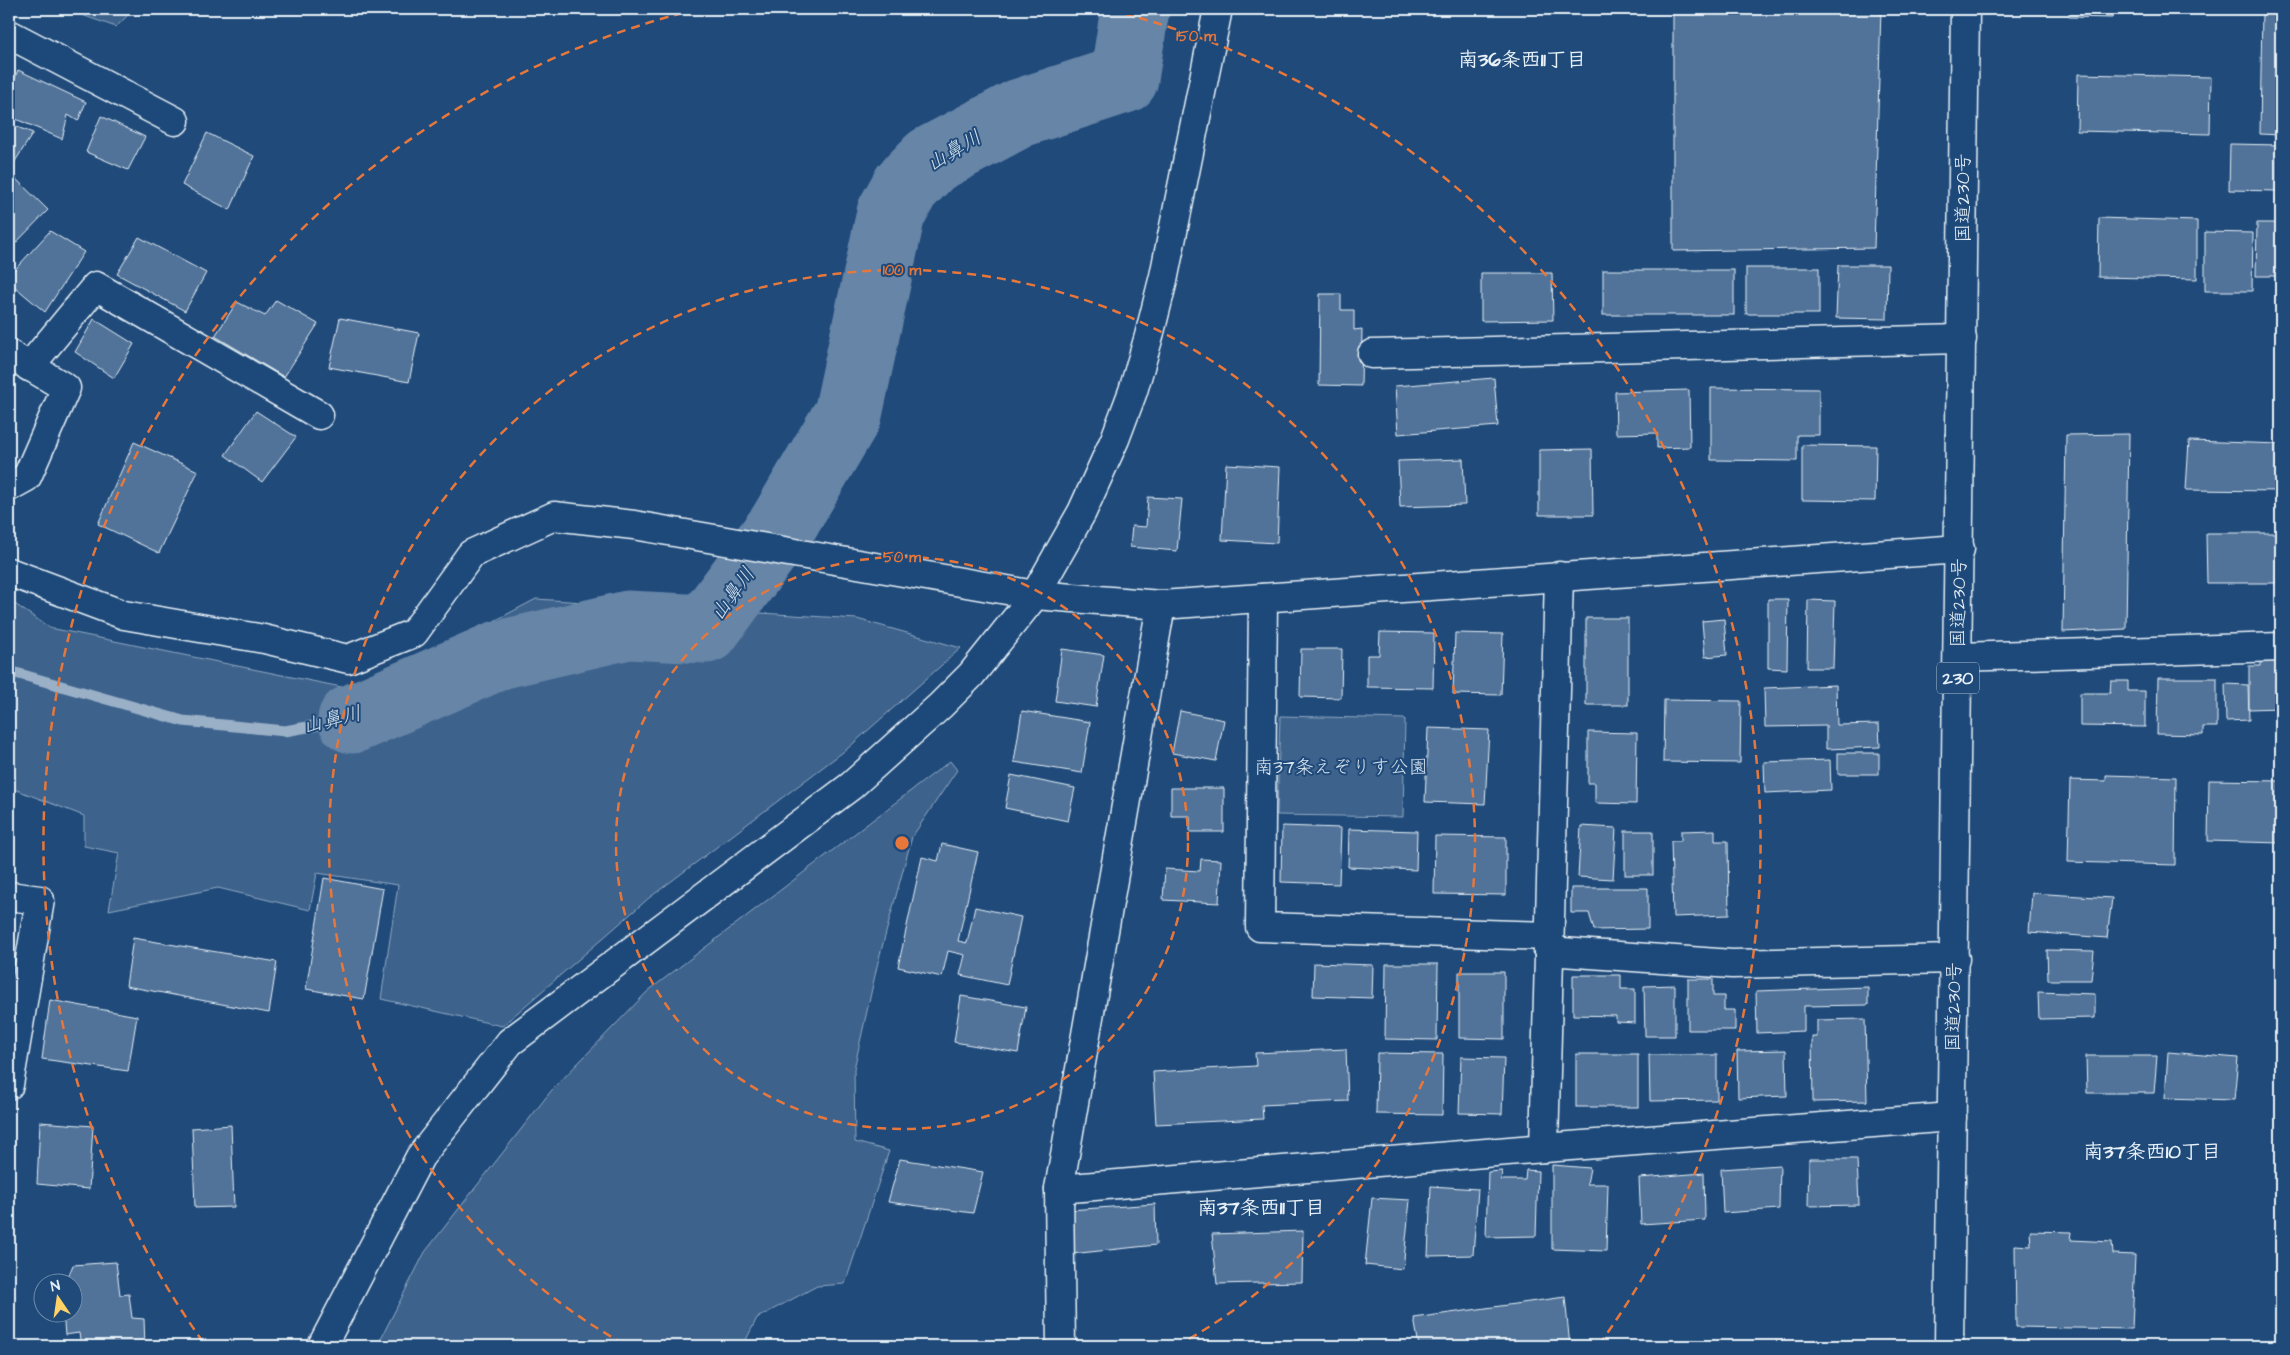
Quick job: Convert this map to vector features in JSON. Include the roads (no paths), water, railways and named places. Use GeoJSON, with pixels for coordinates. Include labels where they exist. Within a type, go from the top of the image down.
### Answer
{"type":"FeatureCollection","features":[{"type":"Feature","properties":{"kind":"main road"},"geometry":{"type":"LineString","coordinates":[[322,1346],[420,1157],[510,1042],[851,786],[934,712],[972,675],[1035,595],[1082,512],[1115,439],[1133,391],[1164,276],[1218,9]]}},
{"type":"Feature","properties":{"kind":"main road","name":"国道230号"},"geometry":{"type":"LineString","coordinates":[[1949,1346],[1965,9]]}},
{"type":"Feature","properties":{"kind":"main road"},"geometry":{"type":"LineString","coordinates":[[13,46],[175,121]]}},
{"type":"Feature","properties":{"kind":"main road"},"geometry":{"type":"LineString","coordinates":[[9,487],[26,477],[66,388],[19,360],[96,286],[318,415]]}},
{"type":"Feature","properties":{"kind":"main road"},"geometry":{"type":"LineString","coordinates":[[1372,354],[1962,339]]}},
{"type":"Feature","properties":{"kind":"main road"},"geometry":{"type":"LineString","coordinates":[[9,572],[124,615],[264,639],[348,659],[414,633],[472,554],[554,516],[674,532],[1035,595],[1161,605],[1960,549]]}},
{"type":"Feature","properties":{"kind":"main road"},"geometry":{"type":"LineString","coordinates":[[1544,1148],[1559,576]]}},
{"type":"Feature","properties":{"kind":"main road"},"geometry":{"type":"LineString","coordinates":[[1263,598],[1260,927],[1548,943],[1732,964],[1955,959]]}},
{"type":"Feature","properties":{"kind":"main road"},"geometry":{"type":"LineString","coordinates":[[1061,1346],[1059,1189],[1161,605]]}},
{"type":"Feature","properties":{"kind":"main road"},"geometry":{"type":"LineString","coordinates":[[1958,657],[2281,647]]}},
{"type":"Feature","properties":{"kind":"main road"},"geometry":{"type":"LineString","coordinates":[[9,896],[40,900],[9,1085]]}},
{"type":"Feature","properties":{"kind":"main road"},"geometry":{"type":"LineString","coordinates":[[1059,1189],[1544,1148],[1952,1117]]}},
{"type":"Feature","properties":{"kind":"waterway","name":"山鼻川"},"geometry":{"type":"LineString","coordinates":[[352,719],[499,655],[628,625],[706,629],[782,526],[848,414],[891,213],[906,186],[931,160],[1020,113],[1124,79],[1135,9]]}},
{"type":"Feature","properties":{"kind":"waterway","name":"山鼻川"},"geometry":{"type":"LineString","coordinates":[[9,671],[183,721],[285,731],[352,719]]}},
{"type":"Feature","properties":{"kind":"district","name":"南36条西11丁目"},"geometry":{"type":"Point","coordinates":[1522,60]}},
{"type":"Feature","properties":{"kind":"district","name":"南37条西10丁目"},"geometry":{"type":"Point","coordinates":[2152,1152]}},
{"type":"Feature","properties":{"kind":"district","name":"南37条西11丁目"},"geometry":{"type":"Point","coordinates":[1261,1208]}},
{"type":"Feature","properties":{"kind":"park label","name":"南37条えぞりす公園"},"geometry":{"type":"Point","coordinates":[1341,767]}}]}
